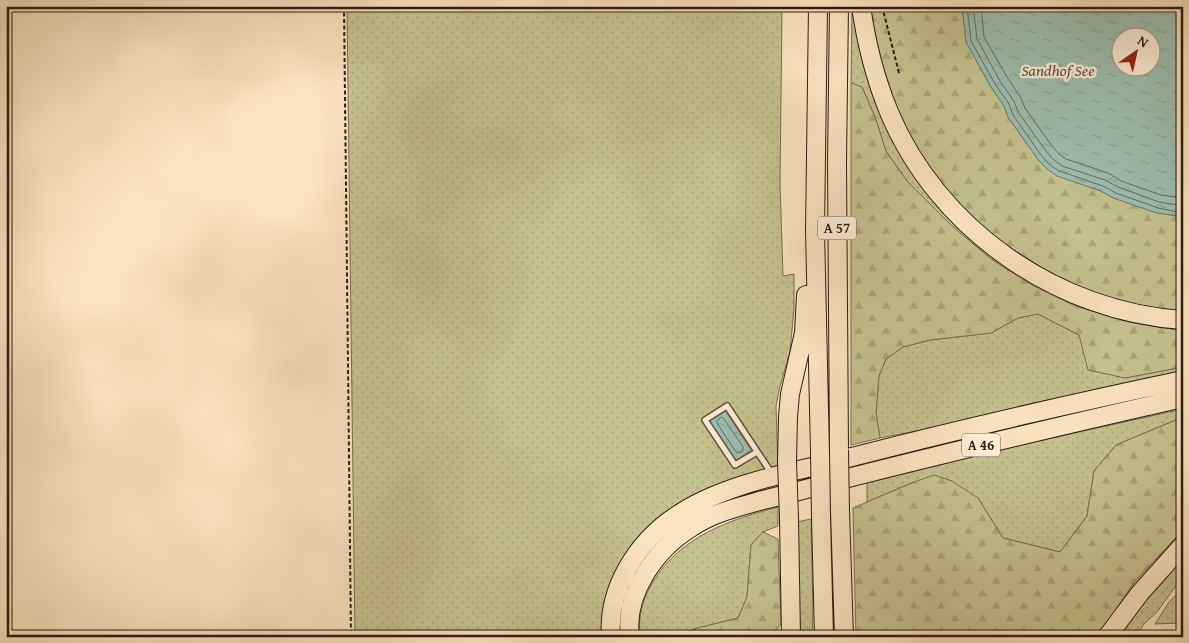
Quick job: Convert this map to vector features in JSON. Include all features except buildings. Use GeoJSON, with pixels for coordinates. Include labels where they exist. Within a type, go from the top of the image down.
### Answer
{"type":"FeatureCollection","features":[{"type":"Feature","properties":{"kind":"highway","name":"A 57"},"geometry":{"type":"LineString","coordinates":[[818,6],[815,231],[824,637]]}},
{"type":"Feature","properties":{"kind":"highway","name":"A 57"},"geometry":{"type":"LineString","coordinates":[[838,6],[839,450],[844,637]]}},
{"type":"Feature","properties":{"kind":"highway"},"geometry":{"type":"LineString","coordinates":[[861,6],[865,36],[889,113],[908,150],[931,183],[957,214],[991,246],[1023,268],[1058,288],[1095,303],[1128,312],[1183,320]]}},
{"type":"Feature","properties":{"kind":"highway"},"geometry":{"type":"LineString","coordinates":[[791,637],[787,461],[788,417],[804,333],[806,277],[815,231]]}},
{"type":"Feature","properties":{"kind":"highway"},"geometry":{"type":"LineString","coordinates":[[611,637],[611,614],[619,585],[634,558],[652,536],[676,516],[705,500],[741,486],[913,441],[1183,380]]}},
{"type":"Feature","properties":{"kind":"highway","name":"A 46"},"geometry":{"type":"LineString","coordinates":[[630,637],[630,615],[633,600],[644,577],[660,554],[680,535],[692,526],[714,515],[930,458],[1183,398]]}},
{"type":"Feature","properties":{"kind":"highway"},"geometry":{"type":"LineString","coordinates":[[1107,637],[1140,592],[1183,545]]}},
{"type":"Feature","properties":{"kind":"lane"},"geometry":{"type":"LineString","coordinates":[[757,452],[735,465],[705,420],[726,406],[774,477]]}},
{"type":"Feature","properties":{"kind":"path"},"geometry":{"type":"LineString","coordinates":[[344,6],[351,637]]}},
{"type":"Feature","properties":{"kind":"path"},"geometry":{"type":"LineString","coordinates":[[882,6],[899,72]]}},
{"type":"Feature","properties":{"kind":"green space"},"geometry":{"type":"Polygon","coordinates":[[[347,6],[782,6],[780,184],[783,276],[794,274],[794,308],[790,352],[776,406],[778,469],[648,531],[604,637],[355,637],[347,6]]]}},
{"type":"Feature","properties":{"kind":"green space"},"geometry":{"type":"Polygon","coordinates":[[[852,6],[1183,327],[1183,331],[1129,322],[1073,305],[1032,285],[991,259],[952,226],[907,181],[886,151],[875,117],[862,87],[851,83],[852,6]]]}},
{"type":"Feature","properties":{"kind":"green space"},"geometry":{"type":"Polygon","coordinates":[[[869,6],[962,6],[966,42],[1004,106],[1008,117],[1047,169],[1114,198],[1157,213],[1179,216],[1183,219],[1183,314],[1136,307],[1065,282],[996,239],[963,210],[937,180],[915,147],[896,110],[883,74],[869,6]]]}},
{"type":"Feature","properties":{"kind":"green space"},"geometry":{"type":"Polygon","coordinates":[[[851,83],[862,87],[875,117],[886,151],[907,181],[952,226],[991,259],[1032,285],[1073,305],[1129,322],[1183,331],[1183,367],[1125,378],[1088,370],[1079,335],[1038,314],[1018,318],[991,333],[930,340],[903,347],[886,359],[879,376],[876,413],[880,438],[851,445],[851,83]]]}},
{"type":"Feature","properties":{"kind":"green space"},"geometry":{"type":"Polygon","coordinates":[[[1038,314],[1079,335],[1125,378],[1183,367],[1183,372],[967,421],[880,438],[876,413],[879,376],[886,359],[903,347],[930,340],[991,333],[1018,318],[1038,314]]]}},
{"type":"Feature","properties":{"kind":"green space"},"geometry":{"type":"Polygon","coordinates":[[[1183,409],[1183,417],[1116,445],[1094,471],[1087,516],[1060,552],[1003,538],[978,498],[914,482],[867,502],[867,483],[1020,445],[1183,409]]]}},
{"type":"Feature","properties":{"kind":"green space"},"geometry":{"type":"Polygon","coordinates":[[[1183,417],[1183,530],[1134,582],[1098,637],[856,637],[853,508],[934,475],[952,481],[978,498],[1003,538],[1060,552],[1087,516],[1094,471],[1116,445],[1183,417]]]}},
{"type":"Feature","properties":{"kind":"green space"},"geometry":{"type":"Polygon","coordinates":[[[778,507],[778,526],[763,532],[751,545],[747,597],[738,618],[694,629],[685,637],[640,637],[641,613],[647,594],[664,566],[677,553],[692,541],[724,524],[778,507]]]}},
{"type":"Feature","properties":{"kind":"green space"},"geometry":{"type":"Polygon","coordinates":[[[811,519],[812,637],[799,637],[797,522],[811,519]]]}},
{"type":"Feature","properties":{"kind":"green space"},"geometry":{"type":"Polygon","coordinates":[[[1183,530],[1183,536],[1168,550],[1098,637],[1134,582],[1183,530]]]}},
{"type":"Feature","properties":{"kind":"green space"},"geometry":{"type":"Polygon","coordinates":[[[763,532],[778,539],[781,624],[770,637],[685,637],[694,629],[738,618],[747,597],[751,545],[763,532]]]}},
{"type":"Feature","properties":{"kind":"green space"},"geometry":{"type":"Polygon","coordinates":[[[1183,556],[1183,576],[1157,612],[1144,624],[1136,637],[1117,637],[1147,597],[1183,556]]]}},
{"type":"Feature","properties":{"kind":"green space"},"geometry":{"type":"Polygon","coordinates":[[[1183,588],[1183,623],[1155,624],[1169,602],[1183,588]]]}},
{"type":"Feature","properties":{"kind":"water","name":"Sandhof See"},"geometry":{"type":"Polygon","coordinates":[[[962,6],[1183,6],[1183,219],[1179,216],[1157,213],[1113,198],[1101,191],[1057,176],[1037,158],[1008,117],[1004,106],[966,42],[962,6]]]}},
{"type":"Feature","properties":{"kind":"water"},"geometry":{"type":"Polygon","coordinates":[[[725,410],[751,450],[736,461],[709,420],[725,410]]]}}]}
